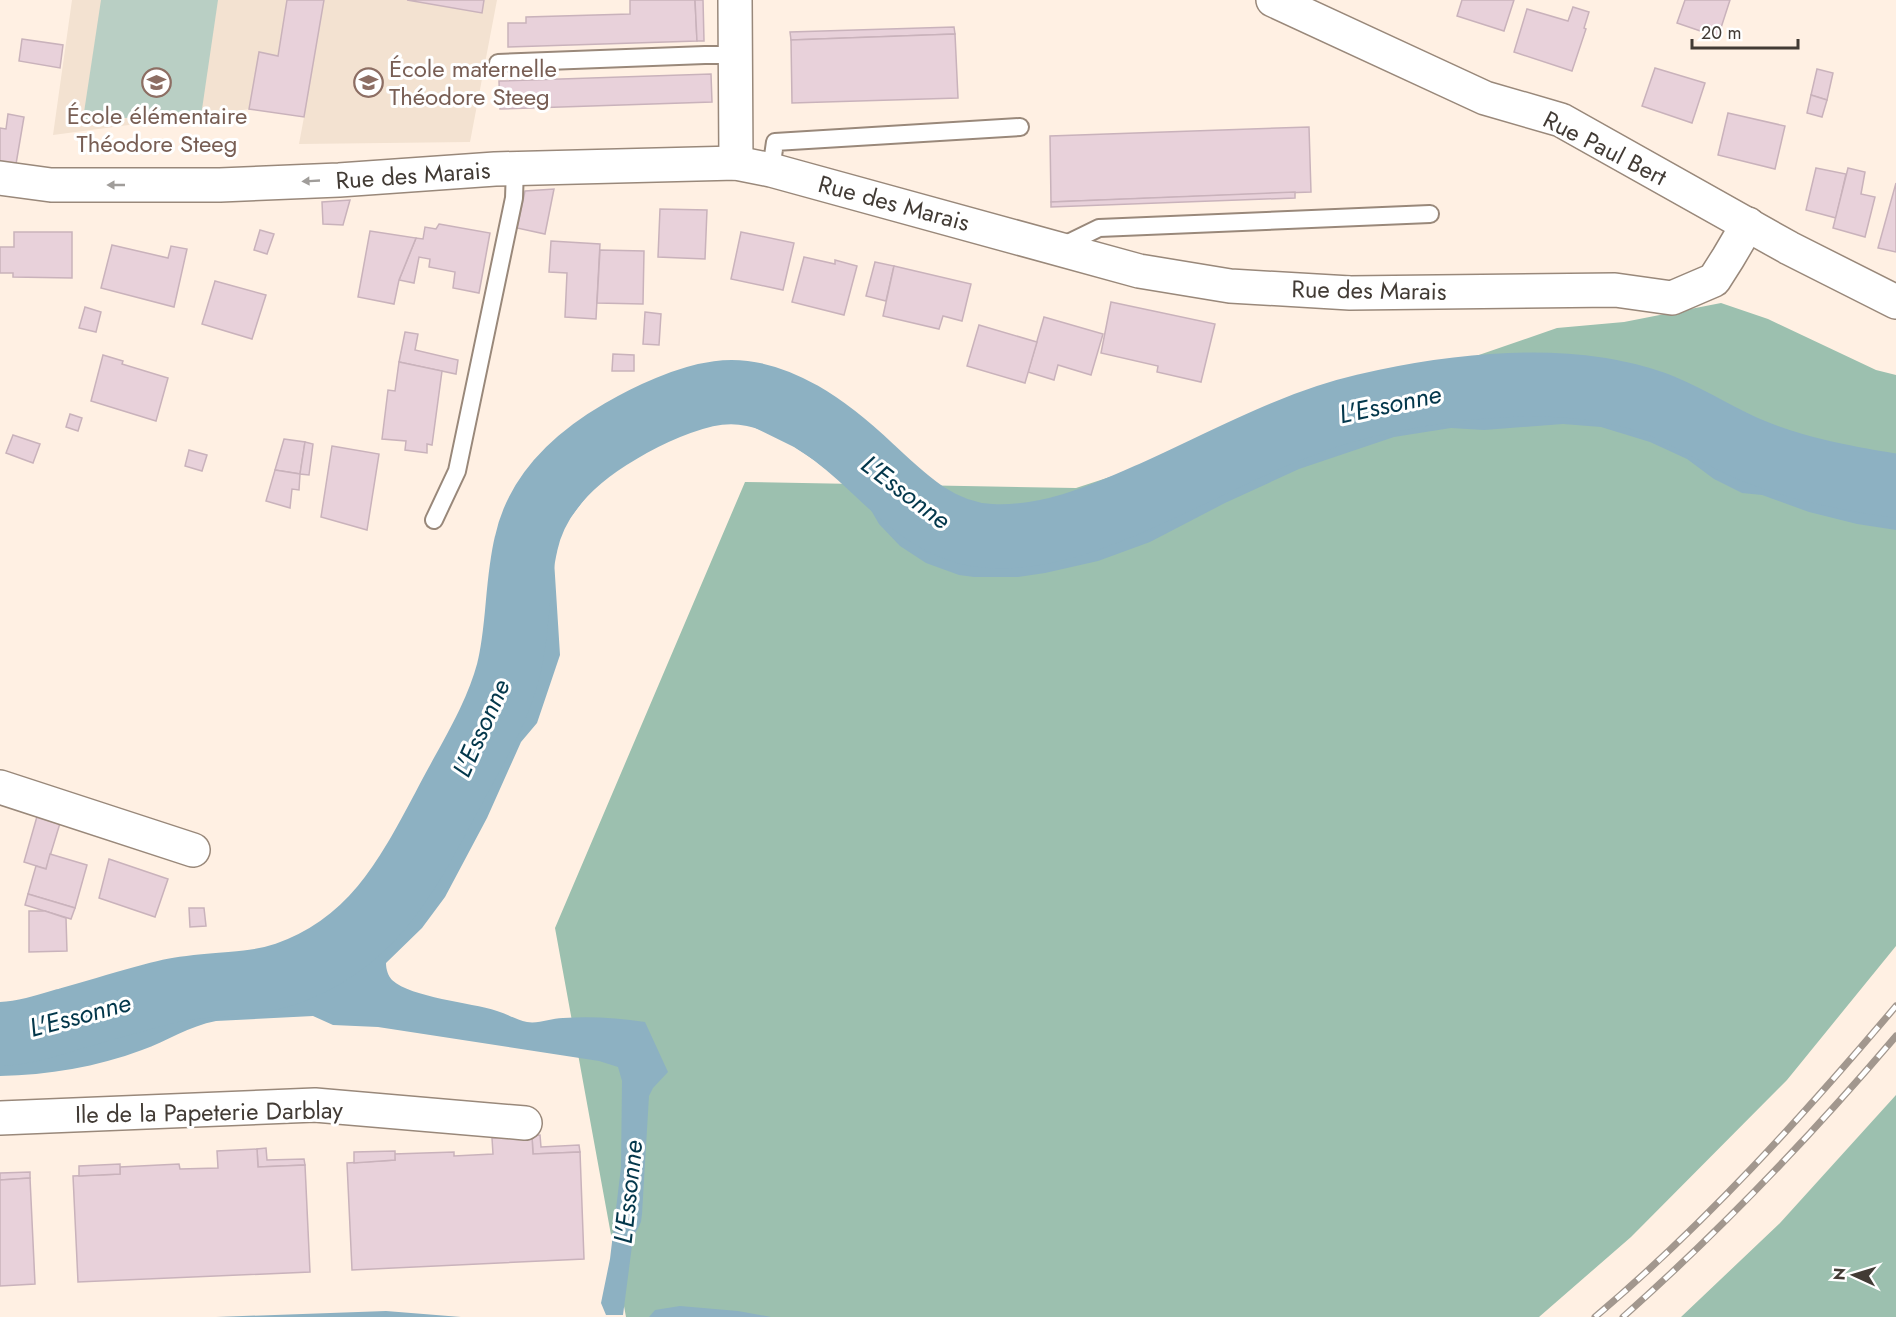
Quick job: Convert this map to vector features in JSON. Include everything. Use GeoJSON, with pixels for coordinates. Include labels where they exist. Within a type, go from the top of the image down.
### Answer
{"type":"FeatureCollection","features":[{"type":"Feature","properties":{"kind":"street"},"geometry":{"type":"LineString","coordinates":[[735,0],[736,163]]}},
{"type":"Feature","properties":{"kind":"street","name":"Rue Paul Bert"},"geometry":{"type":"LineString","coordinates":[[1273,0],[1485,98],[1561,120],[1820,264],[1896,302]]}},
{"type":"Feature","properties":{"kind":"street","name":"Rue des Marais"},"geometry":{"type":"LineString","coordinates":[[0,178],[51,185],[220,185],[339,180],[505,168],[736,163],[771,170],[1139,271],[1230,286],[1350,293],[1615,290],[1672,298],[1714,280],[1748,224]]}},
{"type":"Feature","properties":{"kind":"street"},"geometry":{"type":"LineString","coordinates":[[0,787],[193,850]]}},
{"type":"Feature","properties":{"kind":"street","name":"Ile de la Papeterie Darblay"},"geometry":{"type":"LineString","coordinates":[[0,1118],[315,1105],[525,1123]]}},
{"type":"Feature","properties":{"kind":"lane"},"geometry":{"type":"LineString","coordinates":[[498,63],[736,55]]}},
{"type":"Feature","properties":{"kind":"lane"},"geometry":{"type":"LineString","coordinates":[[771,170],[775,142],[1020,127]]}},
{"type":"Feature","properties":{"kind":"lane"},"geometry":{"type":"LineString","coordinates":[[434,520],[457,471],[514,198],[505,168]]}},
{"type":"Feature","properties":{"kind":"lane"},"geometry":{"type":"LineString","coordinates":[[1059,248],[1099,228],[1430,214]]}},
{"type":"Feature","properties":{"kind":"shaded area"},"geometry":{"type":"Polygon","coordinates":[[[72,0],[497,0],[470,142],[299,144],[304,117],[250,109],[53,135],[72,0]]]}},
{"type":"Feature","properties":{"kind":"green space"},"geometry":{"type":"Polygon","coordinates":[[[101,0],[218,0],[201,116],[83,119],[101,0]]]}},
{"type":"Feature","properties":{"kind":"green space"},"geometry":{"type":"Polygon","coordinates":[[[1721,303],[1768,319],[1876,370],[1896,375],[1896,946],[1787,1080],[1631,1237],[1539,1317],[626,1317],[555,928],[745,482],[1076,488],[1386,387],[1557,328],[1624,322],[1721,303]]]}},
{"type":"Feature","properties":{"kind":"green space"},"geometry":{"type":"Polygon","coordinates":[[[1896,1095],[1896,1317],[1681,1317],[1780,1223],[1896,1095]]]}},
{"type":"Feature","properties":{"kind":"water"},"geometry":{"type":"Polygon","coordinates":[[[1503,386],[1576,388],[1630,396],[1676,411],[1741,445],[1772,458],[1824,473],[1896,486],[1896,530],[1857,524],[1809,512],[1762,495],[1742,493],[1714,479],[1687,459],[1650,442],[1601,427],[1563,424],[1484,430],[1451,428],[1394,437],[1299,469],[1225,503],[1150,542],[1098,561],[1018,577],[959,575],[926,563],[900,546],[879,524],[864,498],[794,447],[749,425],[722,421],[695,424],[665,436],[621,464],[590,492],[564,526],[559,537],[554,560],[560,655],[537,723],[521,742],[487,818],[445,897],[422,928],[386,963],[389,976],[401,986],[442,999],[501,1012],[527,1022],[584,1017],[645,1022],[668,1072],[653,1088],[649,1096],[642,1214],[641,1222],[633,1238],[623,1315],[606,1315],[601,1303],[610,1259],[621,1167],[622,1081],[618,1067],[599,1061],[378,1027],[333,1025],[313,1016],[216,1021],[197,1026],[142,1050],[108,1061],[54,1072],[0,1076],[0,1034],[38,1028],[192,986],[274,978],[315,961],[343,944],[366,923],[387,900],[422,847],[493,714],[509,666],[524,551],[536,514],[545,497],[570,468],[584,456],[616,433],[639,421],[714,393],[736,392],[780,403],[802,414],[841,441],[909,502],[935,519],[964,532],[1001,537],[1044,532],[1086,520],[1146,496],[1272,437],[1336,413],[1407,396],[1503,386]]]}},
{"type":"Feature","properties":{"kind":"water"},"geometry":{"type":"Polygon","coordinates":[[[680,1306],[738,1311],[771,1317],[649,1317],[655,1310],[680,1306]]]}},
{"type":"Feature","properties":{"kind":"water"},"geometry":{"type":"Polygon","coordinates":[[[386,1311],[461,1317],[216,1317],[386,1311]]]}},
{"type":"Feature","properties":{"kind":"building"},"geometry":{"type":"Polygon","coordinates":[[[287,0],[324,0],[304,117],[249,109],[259,52],[278,56],[287,0]]]}},
{"type":"Feature","properties":{"kind":"building"},"geometry":{"type":"Polygon","coordinates":[[[407,0],[484,0],[482,13],[407,0]]]}},
{"type":"Feature","properties":{"kind":"building"},"geometry":{"type":"Polygon","coordinates":[[[630,0],[695,0],[697,41],[508,47],[508,23],[526,23],[526,17],[630,14],[630,0]]]}},
{"type":"Feature","properties":{"kind":"building"},"geometry":{"type":"Polygon","coordinates":[[[695,0],[703,0],[704,41],[697,41],[695,0]]]}},
{"type":"Feature","properties":{"kind":"building"},"geometry":{"type":"Polygon","coordinates":[[[1462,0],[1514,0],[1504,31],[1457,16],[1462,0]]]}},
{"type":"Feature","properties":{"kind":"building"},"geometry":{"type":"Polygon","coordinates":[[[1685,0],[1730,0],[1718,37],[1677,23],[1685,0]]]}},
{"type":"Feature","properties":{"kind":"building"},"geometry":{"type":"Polygon","coordinates":[[[1573,7],[1589,12],[1584,28],[1586,29],[1572,71],[1514,52],[1527,9],[1568,21],[1573,7]]]}},
{"type":"Feature","properties":{"kind":"building"},"geometry":{"type":"Polygon","coordinates":[[[954,27],[955,34],[791,40],[790,32],[954,27]]]}},
{"type":"Feature","properties":{"kind":"building"},"geometry":{"type":"Polygon","coordinates":[[[955,34],[958,98],[792,103],[791,40],[955,34]]]}},
{"type":"Feature","properties":{"kind":"building"},"geometry":{"type":"Polygon","coordinates":[[[22,39],[63,45],[60,68],[19,61],[22,39]]]}},
{"type":"Feature","properties":{"kind":"building"},"geometry":{"type":"Polygon","coordinates":[[[1655,68],[1705,83],[1692,123],[1642,106],[1655,68]]]}},
{"type":"Feature","properties":{"kind":"building"},"geometry":{"type":"Polygon","coordinates":[[[1817,69],[1833,73],[1827,100],[1811,95],[1817,69]]]}},
{"type":"Feature","properties":{"kind":"building"},"geometry":{"type":"Polygon","coordinates":[[[711,74],[712,102],[500,109],[499,81],[711,74]]]}},
{"type":"Feature","properties":{"kind":"building"},"geometry":{"type":"Polygon","coordinates":[[[1811,95],[1827,100],[1822,117],[1807,113],[1811,95]]]}},
{"type":"Feature","properties":{"kind":"building"},"geometry":{"type":"Polygon","coordinates":[[[1728,113],[1785,126],[1775,169],[1718,155],[1728,113]]]}},
{"type":"Feature","properties":{"kind":"building"},"geometry":{"type":"Polygon","coordinates":[[[8,114],[24,117],[16,164],[0,161],[0,128],[6,129],[8,114]]]}},
{"type":"Feature","properties":{"kind":"building"},"geometry":{"type":"Polygon","coordinates":[[[1309,127],[1311,192],[1051,202],[1050,136],[1309,127]]]}},
{"type":"Feature","properties":{"kind":"building"},"geometry":{"type":"Polygon","coordinates":[[[1816,168],[1846,174],[1836,218],[1806,210],[1816,168]]]}},
{"type":"Feature","properties":{"kind":"building"},"geometry":{"type":"Polygon","coordinates":[[[1848,168],[1865,172],[1861,194],[1875,197],[1865,237],[1833,228],[1848,168]]]}},
{"type":"Feature","properties":{"kind":"building"},"geometry":{"type":"Polygon","coordinates":[[[1896,183],[1896,252],[1878,248],[1896,183]]]}},
{"type":"Feature","properties":{"kind":"building"},"geometry":{"type":"Polygon","coordinates":[[[554,189],[545,234],[517,228],[525,191],[554,189]]]}},
{"type":"Feature","properties":{"kind":"building"},"geometry":{"type":"Polygon","coordinates":[[[1295,192],[1295,198],[1051,207],[1051,202],[1295,192]]]}},
{"type":"Feature","properties":{"kind":"building"},"geometry":{"type":"Polygon","coordinates":[[[350,200],[343,225],[323,224],[322,202],[350,200]]]}},
{"type":"Feature","properties":{"kind":"building"},"geometry":{"type":"Polygon","coordinates":[[[660,209],[707,210],[705,259],[658,257],[660,209]]]}},
{"type":"Feature","properties":{"kind":"building"},"geometry":{"type":"Polygon","coordinates":[[[439,224],[490,233],[479,293],[453,288],[455,272],[429,267],[430,259],[419,257],[414,283],[399,280],[416,238],[423,239],[425,227],[436,229],[439,224]]]}},
{"type":"Feature","properties":{"kind":"building"},"geometry":{"type":"Polygon","coordinates":[[[260,230],[274,234],[267,254],[254,250],[260,230]]]}},
{"type":"Feature","properties":{"kind":"building"},"geometry":{"type":"Polygon","coordinates":[[[370,231],[416,238],[399,280],[394,304],[358,297],[370,231]]]}},
{"type":"Feature","properties":{"kind":"building"},"geometry":{"type":"Polygon","coordinates":[[[14,232],[72,232],[72,278],[13,277],[13,273],[0,273],[0,247],[14,247],[14,232]]]}},
{"type":"Feature","properties":{"kind":"building"},"geometry":{"type":"Polygon","coordinates":[[[741,232],[794,243],[783,290],[731,279],[741,232]]]}},
{"type":"Feature","properties":{"kind":"building"},"geometry":{"type":"Polygon","coordinates":[[[551,241],[600,244],[596,319],[565,317],[567,273],[549,272],[551,241]]]}},
{"type":"Feature","properties":{"kind":"building"},"geometry":{"type":"Polygon","coordinates":[[[112,245],[168,258],[171,246],[187,249],[174,307],[101,288],[112,245]]]}},
{"type":"Feature","properties":{"kind":"building"},"geometry":{"type":"Polygon","coordinates":[[[600,250],[644,251],[643,304],[597,303],[600,250]]]}},
{"type":"Feature","properties":{"kind":"building"},"geometry":{"type":"Polygon","coordinates":[[[804,257],[835,264],[835,260],[857,266],[844,315],[792,302],[804,257]]]}},
{"type":"Feature","properties":{"kind":"building"},"geometry":{"type":"Polygon","coordinates":[[[875,262],[894,266],[886,301],[866,296],[875,262]]]}},
{"type":"Feature","properties":{"kind":"building"},"geometry":{"type":"Polygon","coordinates":[[[894,266],[971,284],[962,321],[943,316],[939,329],[883,316],[894,266]]]}},
{"type":"Feature","properties":{"kind":"building"},"geometry":{"type":"Polygon","coordinates":[[[215,281],[266,295],[252,339],[202,324],[215,281]]]}},
{"type":"Feature","properties":{"kind":"building"},"geometry":{"type":"Polygon","coordinates":[[[1111,302],[1215,324],[1201,382],[1157,372],[1158,366],[1101,353],[1111,302]]]}},
{"type":"Feature","properties":{"kind":"building"},"geometry":{"type":"Polygon","coordinates":[[[85,307],[101,312],[96,332],[79,328],[85,307]]]}},
{"type":"Feature","properties":{"kind":"building"},"geometry":{"type":"Polygon","coordinates":[[[645,312],[661,314],[659,345],[643,344],[645,312]]]}},
{"type":"Feature","properties":{"kind":"building"},"geometry":{"type":"Polygon","coordinates":[[[1044,317],[1103,334],[1091,375],[1058,365],[1054,380],[1028,372],[1044,317]]]}},
{"type":"Feature","properties":{"kind":"building"},"geometry":{"type":"Polygon","coordinates":[[[979,325],[1037,342],[1025,383],[967,366],[979,325]]]}},
{"type":"Feature","properties":{"kind":"building"},"geometry":{"type":"Polygon","coordinates":[[[405,332],[418,334],[415,350],[458,360],[456,374],[399,362],[405,332]]]}},
{"type":"Feature","properties":{"kind":"building"},"geometry":{"type":"Polygon","coordinates":[[[613,354],[634,355],[634,371],[612,371],[613,354]]]}},
{"type":"Feature","properties":{"kind":"building"},"geometry":{"type":"Polygon","coordinates":[[[103,355],[123,361],[122,364],[168,378],[156,421],[91,401],[103,355]]]}},
{"type":"Feature","properties":{"kind":"building"},"geometry":{"type":"Polygon","coordinates":[[[399,362],[442,371],[432,445],[427,444],[427,453],[405,450],[406,441],[382,439],[388,390],[395,391],[399,362]]]}},
{"type":"Feature","properties":{"kind":"building"},"geometry":{"type":"Polygon","coordinates":[[[70,414],[82,418],[78,431],[66,427],[70,414]]]}},
{"type":"Feature","properties":{"kind":"building"},"geometry":{"type":"Polygon","coordinates":[[[13,435],[40,444],[33,463],[6,453],[13,435]]]}},
{"type":"Feature","properties":{"kind":"building"},"geometry":{"type":"Polygon","coordinates":[[[284,439],[305,442],[300,474],[275,470],[284,439]]]}},
{"type":"Feature","properties":{"kind":"building"},"geometry":{"type":"Polygon","coordinates":[[[305,442],[313,444],[309,475],[300,474],[305,442]]]}},
{"type":"Feature","properties":{"kind":"building"},"geometry":{"type":"Polygon","coordinates":[[[332,446],[379,454],[367,530],[321,517],[332,446]]]}},
{"type":"Feature","properties":{"kind":"building"},"geometry":{"type":"Polygon","coordinates":[[[189,450],[207,455],[202,471],[185,466],[189,450]]]}},
{"type":"Feature","properties":{"kind":"building"},"geometry":{"type":"Polygon","coordinates":[[[275,470],[300,474],[299,490],[292,489],[290,508],[266,501],[275,470]]]}},
{"type":"Feature","properties":{"kind":"building"},"geometry":{"type":"Polygon","coordinates":[[[38,813],[61,820],[46,869],[24,862],[38,813]]]}},
{"type":"Feature","properties":{"kind":"building"},"geometry":{"type":"Polygon","coordinates":[[[50,854],[87,865],[75,908],[28,894],[36,866],[46,869],[50,854]]]}},
{"type":"Feature","properties":{"kind":"building"},"geometry":{"type":"Polygon","coordinates":[[[109,859],[168,879],[155,917],[99,898],[109,859]]]}},
{"type":"Feature","properties":{"kind":"building"},"geometry":{"type":"Polygon","coordinates":[[[28,894],[75,908],[71,919],[25,905],[28,894]]]}},
{"type":"Feature","properties":{"kind":"building"},"geometry":{"type":"Polygon","coordinates":[[[189,908],[204,908],[206,926],[190,927],[189,908]]]}},
{"type":"Feature","properties":{"kind":"building"},"geometry":{"type":"Polygon","coordinates":[[[29,911],[45,911],[66,918],[67,951],[29,952],[29,911]]]}},
{"type":"Feature","properties":{"kind":"building"},"geometry":{"type":"Polygon","coordinates":[[[540,1135],[541,1147],[579,1145],[580,1152],[533,1154],[532,1136],[540,1135]]]}},
{"type":"Feature","properties":{"kind":"building"},"geometry":{"type":"Polygon","coordinates":[[[532,1136],[533,1154],[580,1152],[584,1259],[352,1270],[347,1163],[395,1160],[394,1154],[454,1152],[454,1156],[493,1154],[492,1138],[532,1136]]]}},
{"type":"Feature","properties":{"kind":"building"},"geometry":{"type":"Polygon","coordinates":[[[266,1148],[267,1160],[304,1159],[305,1165],[258,1167],[257,1149],[266,1148]]]}},
{"type":"Feature","properties":{"kind":"building"},"geometry":{"type":"Polygon","coordinates":[[[257,1149],[258,1167],[305,1165],[310,1272],[78,1282],[73,1176],[120,1174],[120,1167],[179,1164],[180,1169],[218,1168],[217,1151],[257,1149]]]}},
{"type":"Feature","properties":{"kind":"building"},"geometry":{"type":"Polygon","coordinates":[[[395,1151],[395,1160],[354,1163],[354,1152],[395,1151]]]}},
{"type":"Feature","properties":{"kind":"building"},"geometry":{"type":"Polygon","coordinates":[[[120,1164],[120,1174],[79,1176],[79,1166],[120,1164]]]}},
{"type":"Feature","properties":{"kind":"building"},"geometry":{"type":"Polygon","coordinates":[[[30,1172],[30,1178],[0,1180],[0,1173],[30,1172]]]}},
{"type":"Feature","properties":{"kind":"building"},"geometry":{"type":"Polygon","coordinates":[[[30,1178],[35,1284],[0,1286],[0,1180],[30,1178]]]}},
{"type":"Feature","properties":{"kind":"waterway","name":"L'Essonne"},"geometry":{"type":"LineString","coordinates":[[0,1034],[35,1029],[170,991],[257,981],[286,974],[318,960],[345,943],[368,922],[388,899],[423,846],[498,702],[512,656],[526,544],[539,508],[549,492],[574,464],[604,441],[668,407],[694,398],[718,393],[740,392],[782,403],[840,440],[911,503],[940,522],[973,534],[991,536],[1032,534],[1072,525],[1148,495],[1282,433],[1336,413],[1434,392],[1509,385],[1584,387],[1620,393],[1666,408],[1767,456],[1840,476],[1896,486]]}},
{"type":"Feature","properties":{"kind":"railway"},"geometry":{"type":"LineString","coordinates":[[1595,1317],[1675,1245],[1752,1168],[1896,1006]]}},
{"type":"Feature","properties":{"kind":"railway"},"geometry":{"type":"LineString","coordinates":[[1623,1317],[1764,1181],[1896,1036]]}},
{"type":"Feature","properties":{"kind":"place","name":"École élémentaire Théodore Steeg"},"geometry":{"type":"Point","coordinates":[157,82]}},
{"type":"Feature","properties":{"kind":"place","name":"École maternelle Théodore Steeg"},"geometry":{"type":"Point","coordinates":[368,82]}}]}
